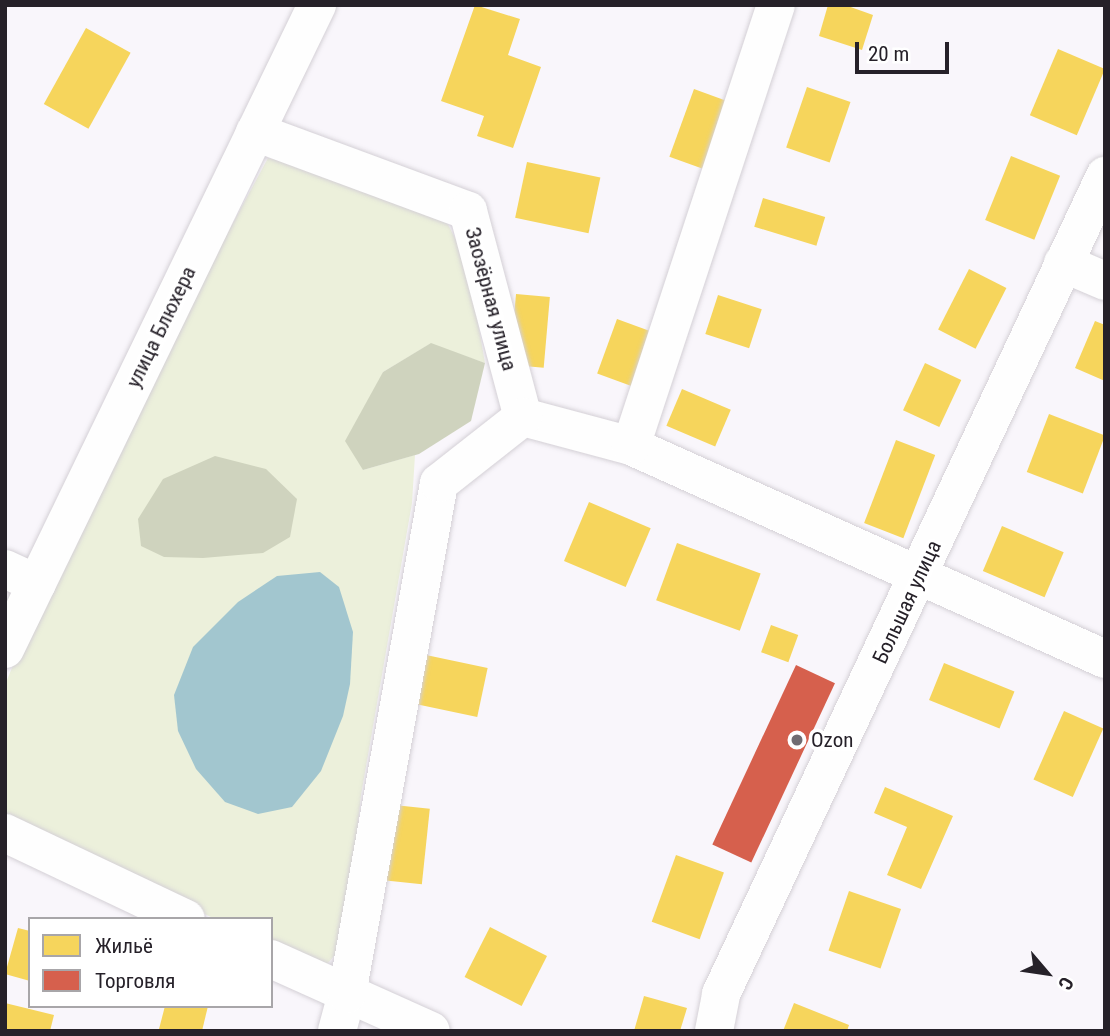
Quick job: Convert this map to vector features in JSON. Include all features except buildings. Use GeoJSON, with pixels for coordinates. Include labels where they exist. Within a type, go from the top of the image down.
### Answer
{"type":"FeatureCollection","features":[{"type":"Feature","properties":{"kind":"street","name":"улица Блюхера"},"geometry":{"type":"LineString","coordinates":[[5,649],[21,577],[255,132],[317,5]]}},
{"type":"Feature","properties":{"kind":"street"},"geometry":{"type":"LineString","coordinates":[[631,446],[776,5]]}},
{"type":"Feature","properties":{"kind":"street","name":"Заозёрная улица"},"geometry":{"type":"LineString","coordinates":[[255,132],[468,211],[523,417]]}},
{"type":"Feature","properties":{"kind":"street","name":"Большая улица"},"geometry":{"type":"LineString","coordinates":[[714,1031],[721,994],[1105,176]]}},
{"type":"Feature","properties":{"kind":"street"},"geometry":{"type":"LineString","coordinates":[[1063,263],[1105,281]]}},
{"type":"Feature","properties":{"kind":"street"},"geometry":{"type":"LineString","coordinates":[[337,1031],[347,994],[439,483],[523,417],[631,446],[1105,659]]}},
{"type":"Feature","properties":{"kind":"street"},"geometry":{"type":"LineString","coordinates":[[5,834],[182,917]]}},
{"type":"Feature","properties":{"kind":"street"},"geometry":{"type":"LineString","coordinates":[[273,960],[431,1031]]}},
{"type":"Feature","properties":{"kind":"green space"},"geometry":{"type":"Polygon","coordinates":[[[268,158],[346,177],[443,215],[467,261],[485,363],[430,344],[383,372],[363,470],[415,455],[412,503],[361,795],[346,942],[328,963],[314,962],[273,947],[273,917],[211,917],[5,817],[5,685],[39,601],[185,312],[268,158]]]}},
{"type":"Feature","properties":{"kind":"green space"},"geometry":{"type":"Polygon","coordinates":[[[431,343],[485,363],[471,421],[419,454],[363,470],[345,441],[383,372],[431,343]]]}},
{"type":"Feature","properties":{"kind":"green space"},"geometry":{"type":"Polygon","coordinates":[[[215,456],[266,469],[297,499],[290,537],[263,553],[203,558],[164,557],[141,546],[138,519],[163,479],[215,456]]]}},
{"type":"Feature","properties":{"kind":"water"},"geometry":{"type":"Polygon","coordinates":[[[320,572],[339,587],[353,632],[350,684],[343,716],[321,771],[292,807],[258,814],[225,802],[196,769],[178,731],[174,695],[193,647],[238,602],[277,576],[320,572]]]}},
{"type":"Feature","properties":{"kind":"place","name":"Ozon"},"geometry":{"type":"Point","coordinates":[797,740]}}]}
